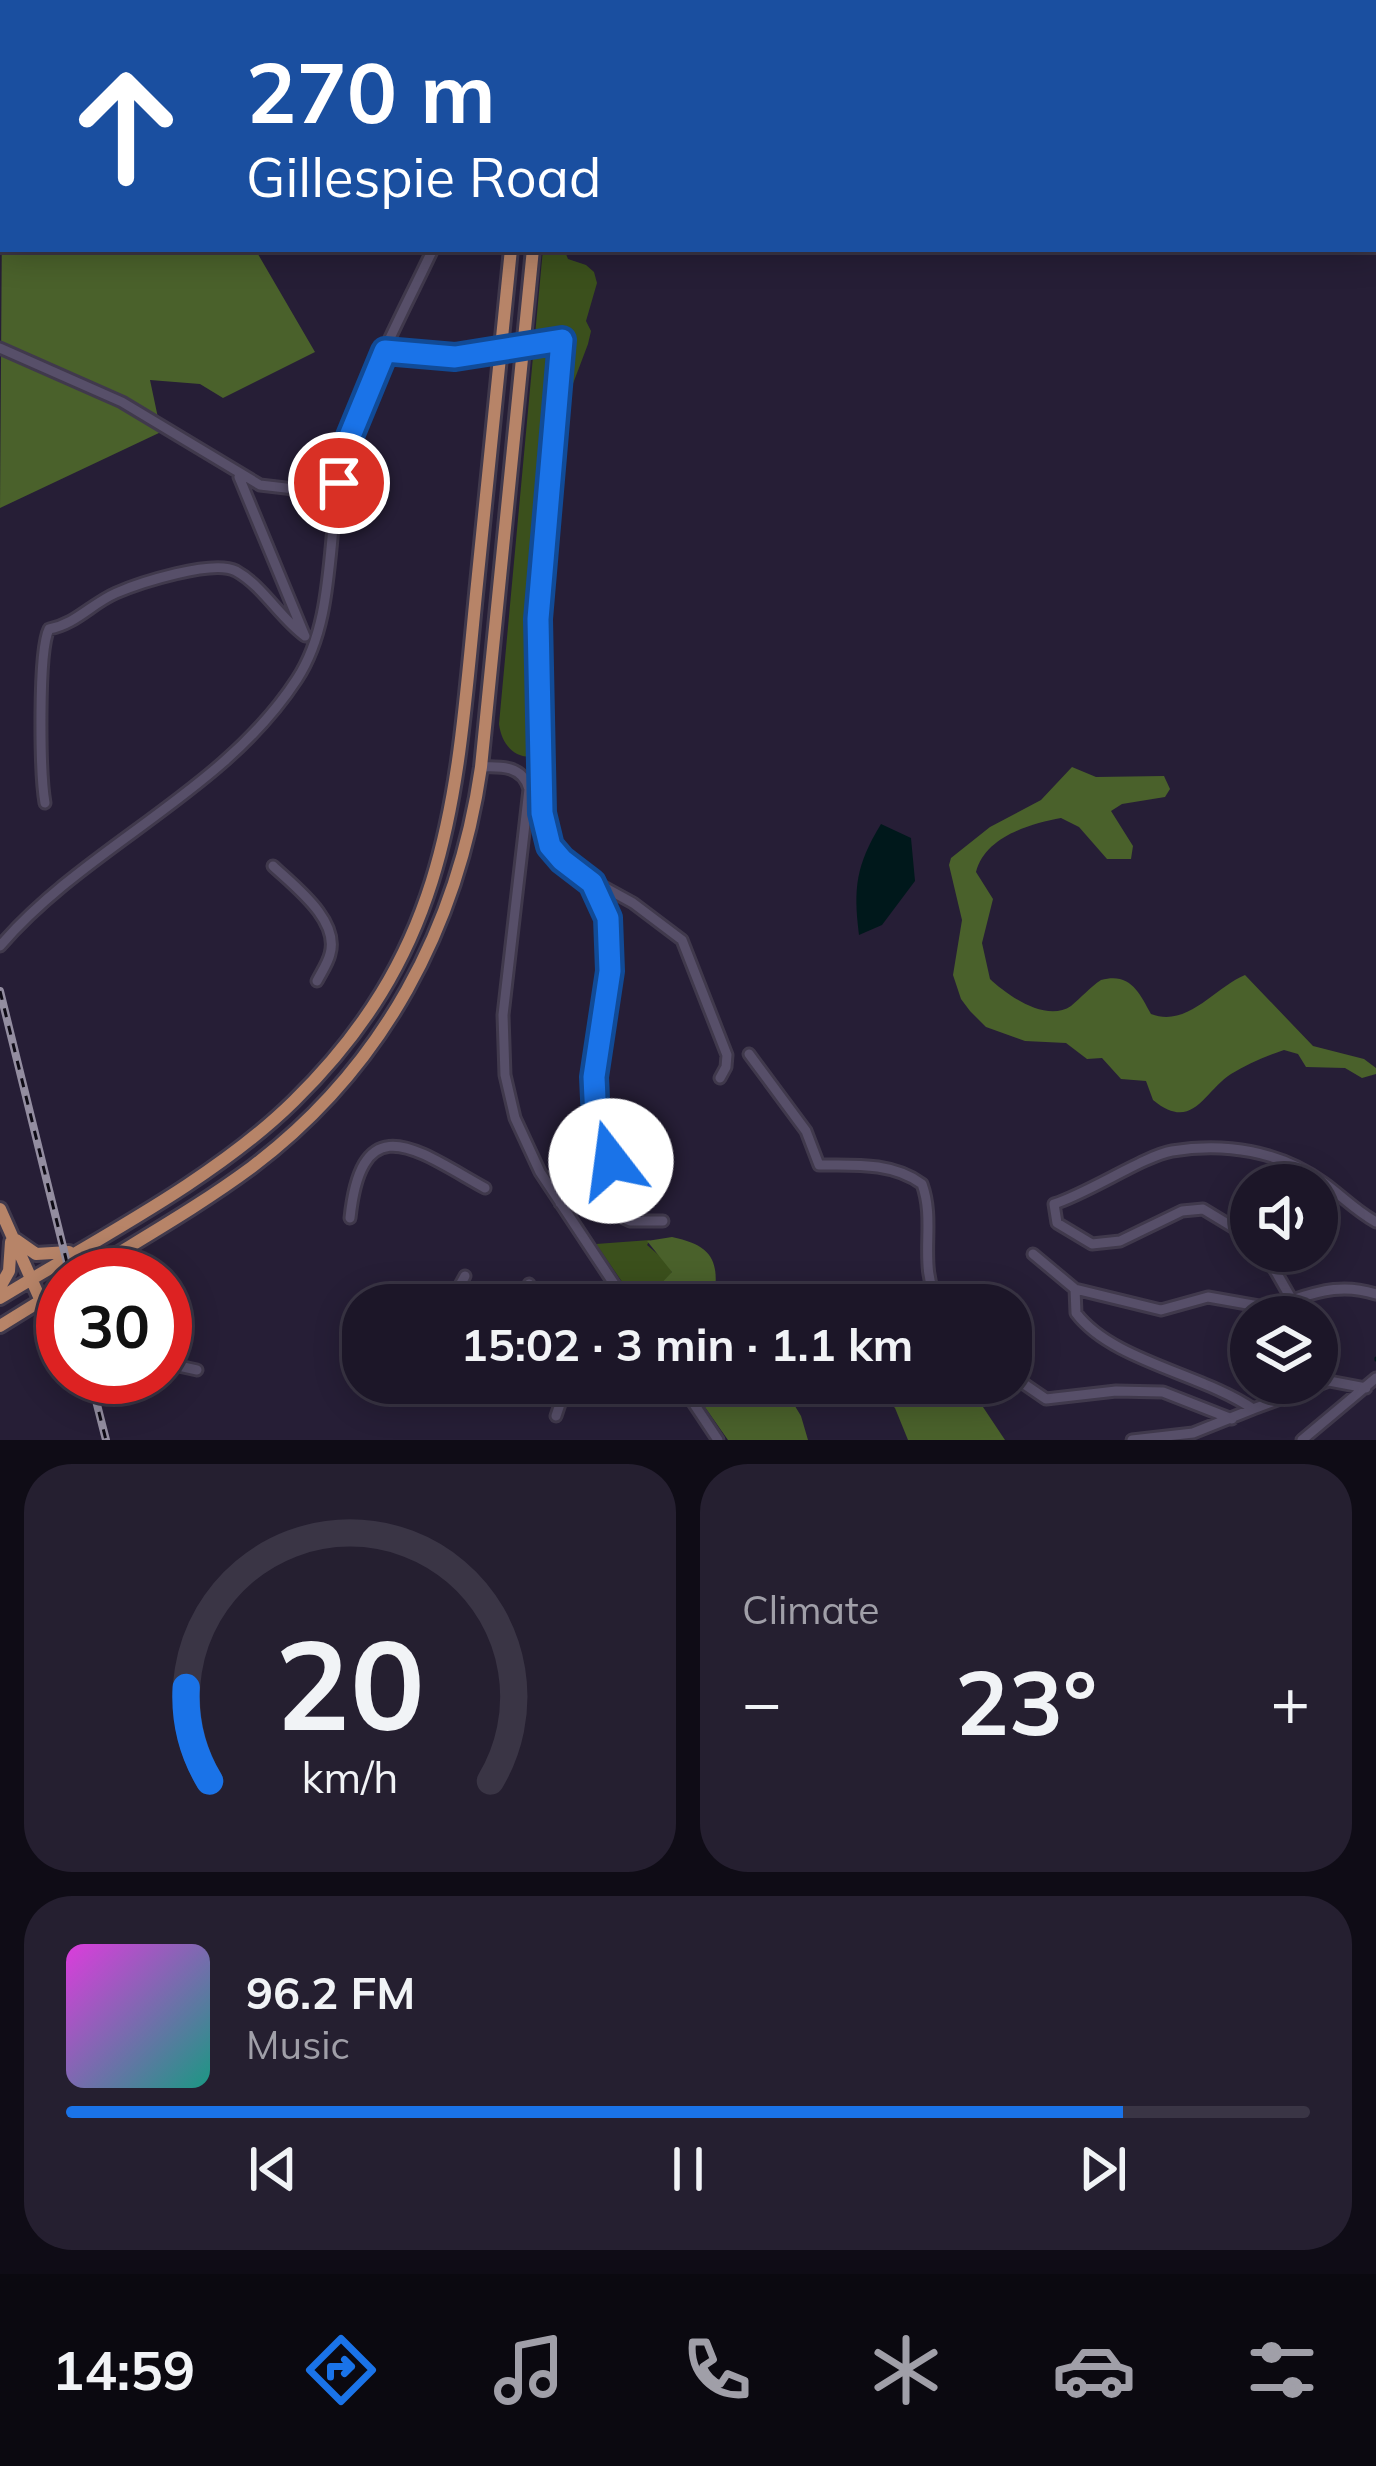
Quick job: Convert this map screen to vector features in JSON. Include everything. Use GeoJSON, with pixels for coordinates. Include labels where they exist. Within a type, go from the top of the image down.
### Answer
{"type":"FeatureCollection","features":[{"type":"Feature","properties":{"kind":"main road"},"geometry":{"type":"LineString","coordinates":[[81,1248],[247,1142],[293,1102],[347,1042],[388,982],[422,915],[455,794],[511,252]]}},
{"type":"Feature","properties":{"kind":"main road"},"geometry":{"type":"LineString","coordinates":[[124,1248],[251,1167],[312,1115],[361,1060],[402,1002],[436,935],[469,840],[481,767],[533,252]]}},
{"type":"Feature","properties":{"kind":"main road"},"geometry":{"type":"LineString","coordinates":[[460,750],[470,764],[481,767]]}},
{"type":"Feature","properties":{"kind":"main road"},"geometry":{"type":"LineString","coordinates":[[455,794],[470,772],[481,767]]}},
{"type":"Feature","properties":{"kind":"main road"},"geometry":{"type":"LineString","coordinates":[[0,1209],[36,1291]]}},
{"type":"Feature","properties":{"kind":"main road"},"geometry":{"type":"LineString","coordinates":[[11,1235],[36,1254]]}},
{"type":"Feature","properties":{"kind":"main road"},"geometry":{"type":"LineString","coordinates":[[0,1287],[11,1263],[11,1235]]}},
{"type":"Feature","properties":{"kind":"main road"},"geometry":{"type":"LineString","coordinates":[[0,1298],[36,1276]]}},
{"type":"Feature","properties":{"kind":"main road"},"geometry":{"type":"LineString","coordinates":[[0,1326],[36,1303]]}},
{"type":"Feature","properties":{"kind":"street"},"geometry":{"type":"LineString","coordinates":[[0,946],[58,889],[248,740],[296,681],[312,649],[343,461],[385,351],[432,252]]}},
{"type":"Feature","properties":{"kind":"street"},"geometry":{"type":"LineString","coordinates":[[385,351],[461,356],[562,340],[539,601],[539,755],[547,837],[562,860],[664,924],[685,944],[727,1055],[720,1078]]}},
{"type":"Feature","properties":{"kind":"street"},"geometry":{"type":"LineString","coordinates":[[0,348],[140,411],[239,475],[270,488],[294,489],[343,461]]}},
{"type":"Feature","properties":{"kind":"street"},"geometry":{"type":"LineString","coordinates":[[239,475],[312,649]]}},
{"type":"Feature","properties":{"kind":"street"},"geometry":{"type":"LineString","coordinates":[[45,803],[40,777],[47,630],[72,622],[121,591],[223,567],[239,573],[305,637]]}},
{"type":"Feature","properties":{"kind":"street"},"geometry":{"type":"LineString","coordinates":[[481,767],[515,770],[527,783],[502,1015],[504,1061],[524,1141],[614,1284]]}},
{"type":"Feature","properties":{"kind":"street"},"geometry":{"type":"LineString","coordinates":[[273,866],[325,922],[330,954],[317,981]]}},
{"type":"Feature","properties":{"kind":"street"},"geometry":{"type":"LineString","coordinates":[[560,1203],[585,1174],[596,1120],[594,1062],[610,971],[610,933],[604,902],[592,883]]}},
{"type":"Feature","properties":{"kind":"street"},"geometry":{"type":"LineString","coordinates":[[604,902],[611,890]]}},
{"type":"Feature","properties":{"kind":"street"},"geometry":{"type":"LineString","coordinates":[[749,1054],[806,1131],[819,1165],[874,1166],[909,1175],[922,1184],[929,1212],[928,1284]]}},
{"type":"Feature","properties":{"kind":"street"},"geometry":{"type":"LineString","coordinates":[[596,1120],[612,1142],[609,1196],[615,1214],[630,1222],[663,1221]]}},
{"type":"Feature","properties":{"kind":"street"},"geometry":{"type":"LineString","coordinates":[[350,1218],[357,1179],[377,1148],[388,1144],[485,1188]]}},
{"type":"Feature","properties":{"kind":"street"},"geometry":{"type":"LineString","coordinates":[[1230,1225],[1203,1209],[1181,1210],[1120,1241],[1092,1244],[1057,1223],[1054,1204],[1086,1194],[1167,1151],[1243,1148],[1284,1164]]}},
{"type":"Feature","properties":{"kind":"street"},"geometry":{"type":"LineString","coordinates":[[1338,1197],[1376,1222]]}},
{"type":"Feature","properties":{"kind":"street"},"geometry":{"type":"LineString","coordinates":[[1033,1254],[1075,1289],[1161,1310],[1191,1299],[1230,1302]]}},
{"type":"Feature","properties":{"kind":"street"},"geometry":{"type":"LineString","coordinates":[[461,1284],[465,1276]]}},
{"type":"Feature","properties":{"kind":"street"},"geometry":{"type":"LineString","coordinates":[[1306,1296],[1334,1288],[1376,1294]]}},
{"type":"Feature","properties":{"kind":"street"},"geometry":{"type":"LineString","coordinates":[[1075,1289],[1076,1313],[1088,1326],[1126,1349],[1230,1393],[1253,1409]]}},
{"type":"Feature","properties":{"kind":"street"},"geometry":{"type":"LineString","coordinates":[[192,1369],[197,1370]]}},
{"type":"Feature","properties":{"kind":"street"},"geometry":{"type":"LineString","coordinates":[[1303,1440],[1376,1378]]}},
{"type":"Feature","properties":{"kind":"street"},"geometry":{"type":"LineString","coordinates":[[1132,1440],[1193,1433],[1329,1381],[1366,1388]]}},
{"type":"Feature","properties":{"kind":"street"},"geometry":{"type":"LineString","coordinates":[[1032,1389],[1046,1399],[1116,1391],[1163,1392],[1232,1419]]}},
{"type":"Feature","properties":{"kind":"street"},"geometry":{"type":"LineString","coordinates":[[556,1416],[560,1404]]}},
{"type":"Feature","properties":{"kind":"street"},"geometry":{"type":"LineString","coordinates":[[694,1404],[718,1440]]}},
{"type":"Feature","properties":{"kind":"green space"},"geometry":{"type":"Polygon","coordinates":[[[2,252],[257,252],[315,352],[223,398],[200,384],[150,380],[161,432],[0,508],[2,252]]]}},
{"type":"Feature","properties":{"kind":"green space"},"geometry":{"type":"Polygon","coordinates":[[[543,252],[565,252],[568,259],[594,272],[597,283],[586,321],[591,331],[588,344],[571,389],[561,463],[561,509],[544,641],[542,754],[519,755],[504,740],[499,724],[543,252]]]}},
{"type":"Feature","properties":{"kind":"green space"},"geometry":{"type":"Polygon","coordinates":[[[1072,767],[1096,777],[1164,776],[1170,789],[1165,797],[1122,804],[1111,811],[1133,846],[1131,859],[1107,859],[1079,827],[1061,818],[1022,828],[989,850],[976,872],[993,899],[982,943],[990,979],[1017,999],[1050,1011],[1071,1006],[1101,980],[1119,979],[1138,991],[1151,1014],[1164,1017],[1189,1011],[1245,975],[1313,1046],[1364,1059],[1376,1068],[1376,1074],[1362,1078],[1345,1068],[1306,1067],[1298,1054],[1284,1050],[1237,1070],[1197,1106],[1178,1112],[1153,1100],[1146,1081],[1121,1079],[1102,1058],[1087,1059],[1066,1043],[1025,1041],[986,1027],[970,1011],[953,975],[962,920],[951,858],[990,827],[1041,800],[1072,767]]]}},
{"type":"Feature","properties":{"kind":"green space"},"geometry":{"type":"Polygon","coordinates":[[[672,1237],[698,1246],[712,1259],[715,1284],[661,1284],[672,1272],[647,1241],[672,1237]]]}},
{"type":"Feature","properties":{"kind":"green space"},"geometry":{"type":"Polygon","coordinates":[[[650,1240],[647,1245],[672,1272],[665,1284],[624,1284],[596,1244],[650,1240]]]}},
{"type":"Feature","properties":{"kind":"green space"},"geometry":{"type":"Polygon","coordinates":[[[703,1404],[794,1404],[808,1440],[728,1440],[703,1404]]]}},
{"type":"Feature","properties":{"kind":"green space"},"geometry":{"type":"Polygon","coordinates":[[[891,1404],[981,1404],[1005,1440],[908,1440],[891,1404]]]}},
{"type":"Feature","properties":{"kind":"shaded area"},"geometry":{"type":"Polygon","coordinates":[[[881,824],[911,838],[915,881],[882,925],[859,935],[858,877],[881,824]]]}},
{"type":"Feature","properties":{"kind":"railway"},"geometry":{"type":"LineString","coordinates":[[0,991],[63,1248]]}},
{"type":"Feature","properties":{"kind":"railway"},"geometry":{"type":"LineString","coordinates":[[97,1404],[106,1440]]}},
{"type":"Feature","properties":{"kind":"route"},"geometry":{"type":"LineString","coordinates":[[339,483],[350,436],[385,351],[455,357],[562,340],[538,619],[542,813],[550,846],[592,883],[608,918],[610,971],[594,1077],[596,1120],[612,1142],[611,1161]]}}]}
